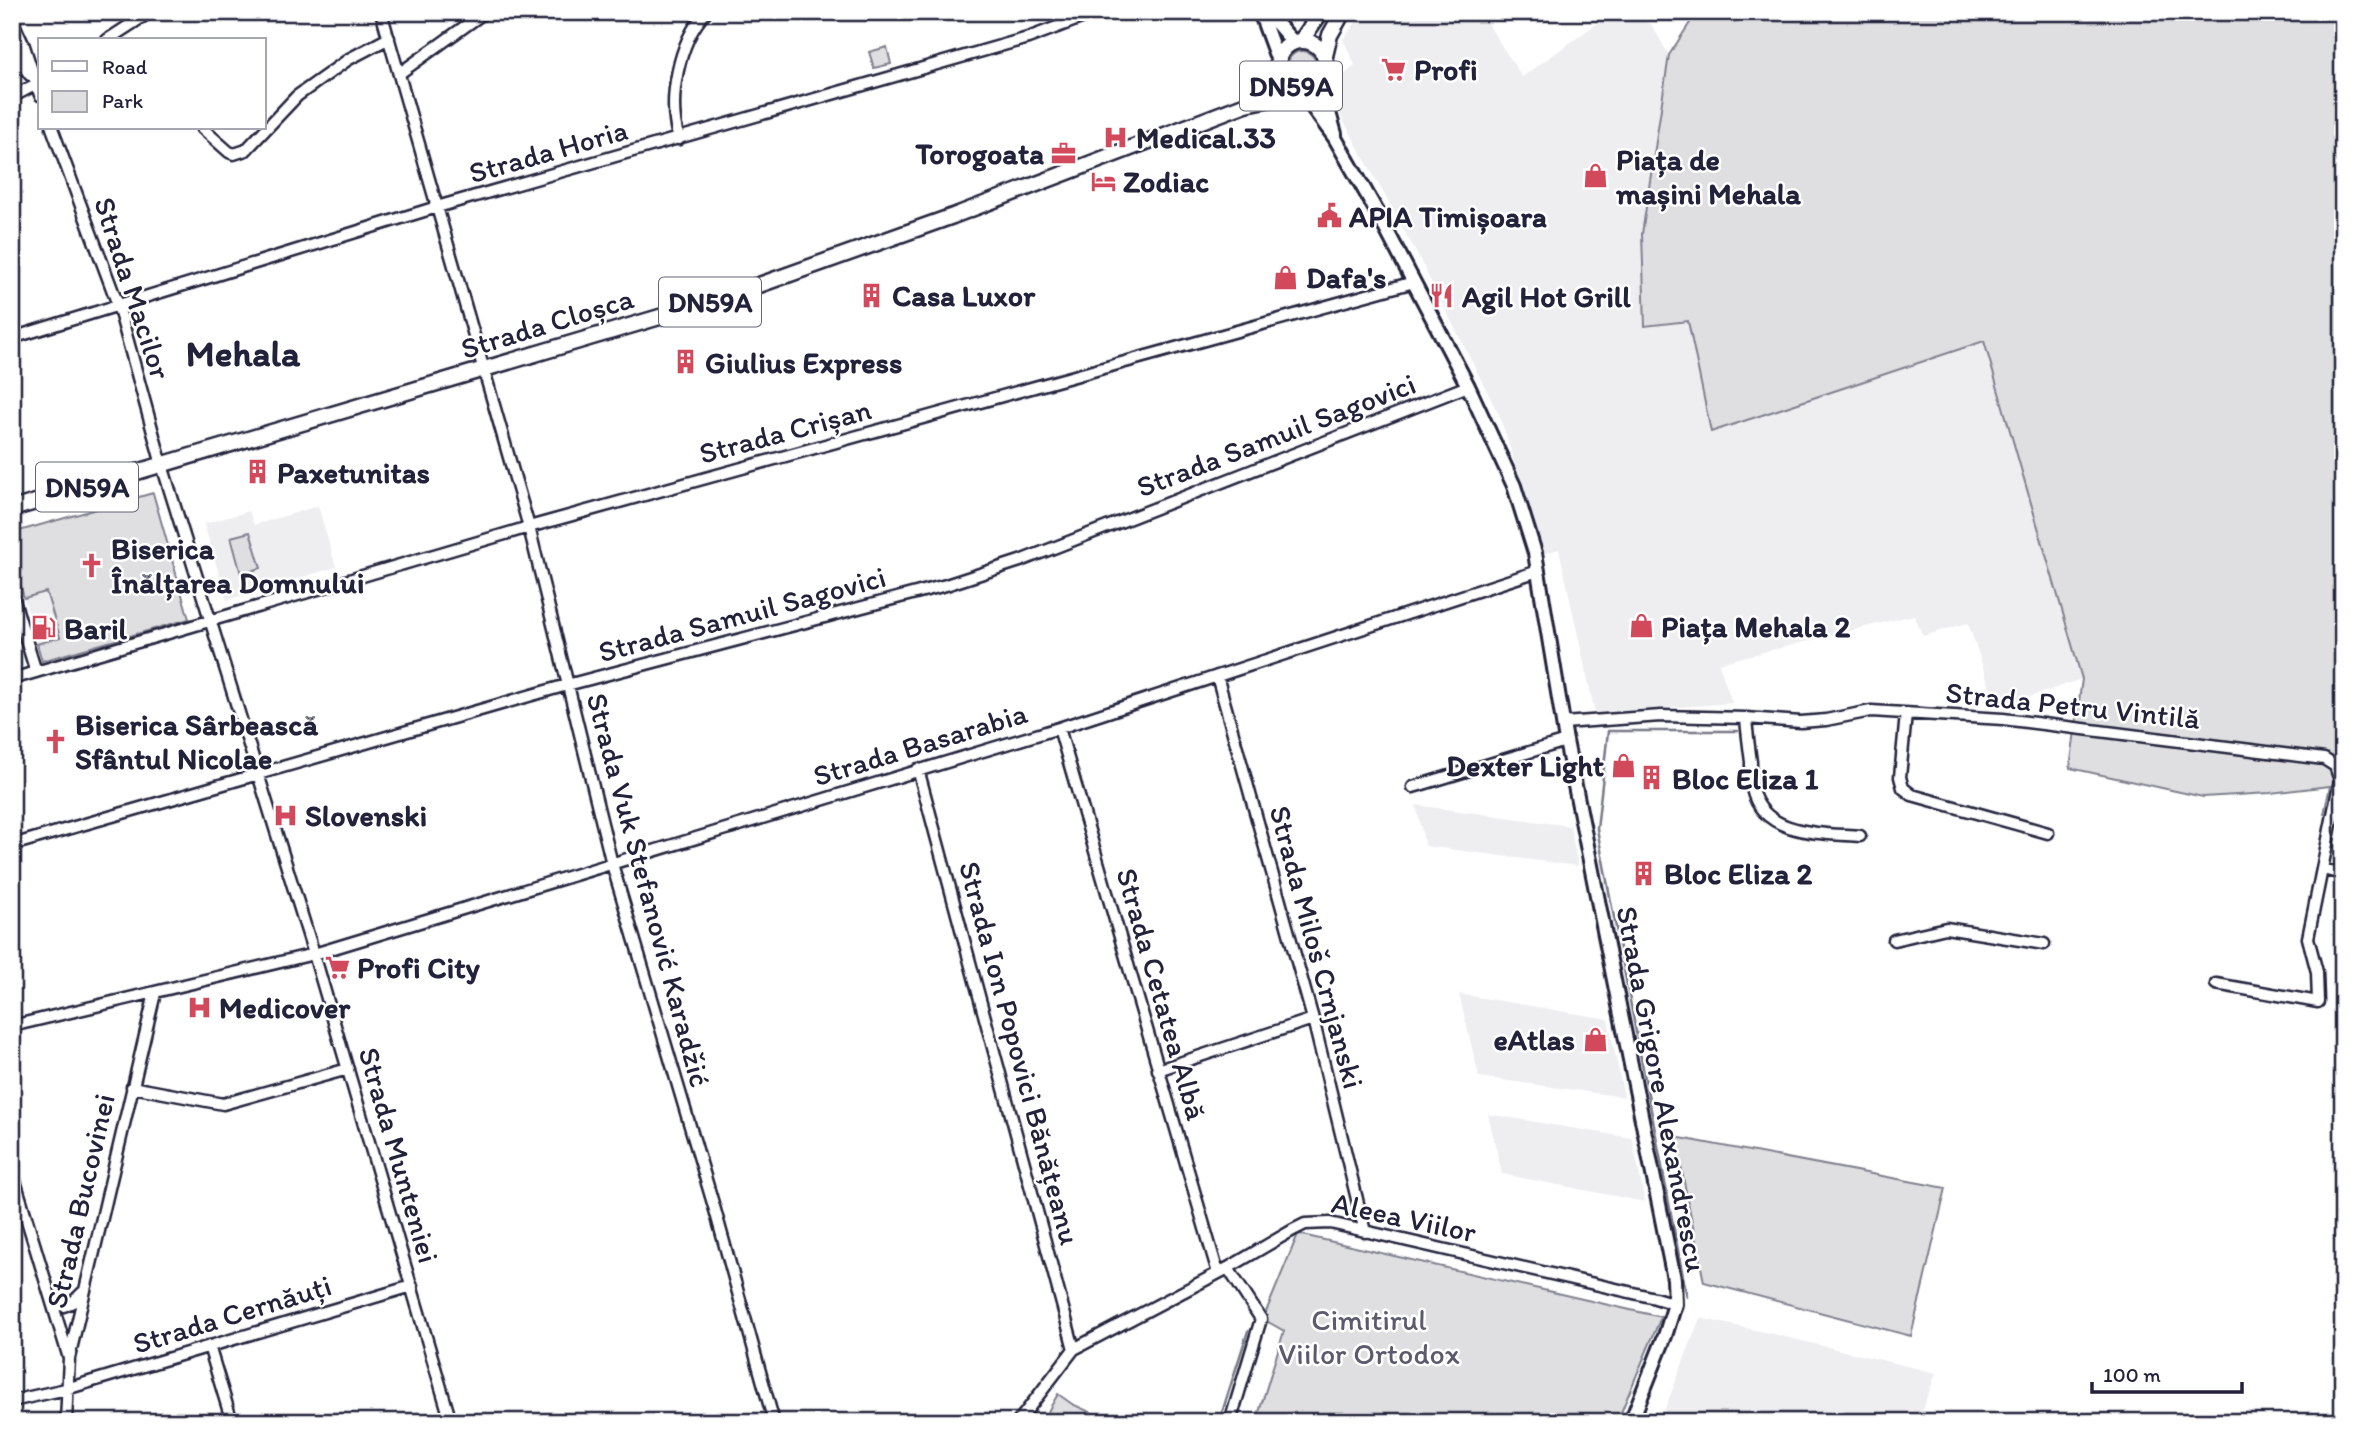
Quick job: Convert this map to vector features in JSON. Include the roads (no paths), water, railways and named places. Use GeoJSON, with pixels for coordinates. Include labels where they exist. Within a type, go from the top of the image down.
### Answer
{"type":"FeatureCollection","features":[{"type":"Feature","properties":{"kind":"main road","name":"DN59A"},"geometry":{"type":"LineString","coordinates":[[1321,12],[1297,41],[1285,48],[1278,65],[1285,82],[1298,89],[1313,87],[1326,71],[1325,56],[1334,25],[1343,12]]}},
{"type":"Feature","properties":{"kind":"main road","name":"DN59A"},"geometry":{"type":"LineString","coordinates":[[1297,41],[1317,46],[1325,56]]}},
{"type":"Feature","properties":{"kind":"main road","name":"Strada Cloșca"},"geometry":{"type":"LineString","coordinates":[[1246,104],[1266,87],[1278,65]]}},
{"type":"Feature","properties":{"kind":"main road","name":"Strada Cloșca"},"geometry":{"type":"LineString","coordinates":[[12,509],[717,300],[987,203],[1246,104],[1276,98],[1298,89]]}},
{"type":"Feature","properties":{"kind":"street"},"geometry":{"type":"LineString","coordinates":[[110,38],[150,12]]}},
{"type":"Feature","properties":{"kind":"street","name":"Strada Vuk Stefanović Karadžić"},"geometry":{"type":"LineString","coordinates":[[381,12],[529,527],[612,864],[715,1210],[774,1422]]}},
{"type":"Feature","properties":{"kind":"street"},"geometry":{"type":"LineString","coordinates":[[400,73],[485,12]]}},
{"type":"Feature","properties":{"kind":"street"},"geometry":{"type":"LineString","coordinates":[[679,139],[674,122],[674,93],[679,69],[686,43],[706,12]]}},
{"type":"Feature","properties":{"kind":"street","name":"Strada Horia"},"geometry":{"type":"LineString","coordinates":[[12,338],[437,208],[1028,38],[1097,12]]}},
{"type":"Feature","properties":{"kind":"street"},"geometry":{"type":"LineString","coordinates":[[1260,12],[1278,65]]}},
{"type":"Feature","properties":{"kind":"street"},"geometry":{"type":"LineString","coordinates":[[1267,12],[1297,41]]}},
{"type":"Feature","properties":{"kind":"street"},"geometry":{"type":"LineString","coordinates":[[12,20],[38,83]]}},
{"type":"Feature","properties":{"kind":"street"},"geometry":{"type":"LineString","coordinates":[[266,128],[297,96],[349,59],[388,38]]}},
{"type":"Feature","properties":{"kind":"street"},"geometry":{"type":"LineString","coordinates":[[12,50],[38,83]]}},
{"type":"Feature","properties":{"kind":"street","name":"Strada Grigore Alexandrescu"},"geometry":{"type":"LineString","coordinates":[[1320,81],[1335,138]]}},
{"type":"Feature","properties":{"kind":"street"},"geometry":{"type":"LineString","coordinates":[[12,97],[38,83]]}},
{"type":"Feature","properties":{"kind":"street","name":"Strada Grigore Alexandrescu"},"geometry":{"type":"LineString","coordinates":[[1298,89],[1335,138],[1468,386],[1514,486],[1535,553],[1566,741],[1674,1279],[1675,1304],[1630,1422]]}},
{"type":"Feature","properties":{"kind":"street","name":"Strada Macilor"},"geometry":{"type":"LineString","coordinates":[[53,130],[118,304],[162,465],[210,621]]}},
{"type":"Feature","properties":{"kind":"street"},"geometry":{"type":"LineString","coordinates":[[204,130],[229,152],[240,153],[264,130]]}},
{"type":"Feature","properties":{"kind":"street","name":"Strada Crișan"},"geometry":{"type":"LineString","coordinates":[[36,672],[529,527],[1414,282]]}},
{"type":"Feature","properties":{"kind":"street","name":"Strada Samuil Sagovici"},"geometry":{"type":"LineString","coordinates":[[12,845],[567,685],[946,585],[1020,561],[1468,386]]}},
{"type":"Feature","properties":{"kind":"street","name":"Strada Basarabia"},"geometry":{"type":"LineString","coordinates":[[12,1026],[314,954],[1059,728],[1538,571]]}},
{"type":"Feature","properties":{"kind":"street"},"geometry":{"type":"LineString","coordinates":[[12,594],[36,672],[12,679]]}},
{"type":"Feature","properties":{"kind":"street","name":"Strada Munteniei"},"geometry":{"type":"LineString","coordinates":[[210,621],[314,954],[451,1422]]}},
{"type":"Feature","properties":{"kind":"street","name":"Strada Miloš Crnjanski"},"geometry":{"type":"LineString","coordinates":[[1217,676],[1313,1019],[1365,1232]]}},
{"type":"Feature","properties":{"kind":"street","name":"Strada Petru Vintilă"},"geometry":{"type":"LineString","coordinates":[[1563,723],[1661,716],[1801,722],[1871,712],[1906,713],[2003,719],[2324,759],[2335,766],[2340,780],[2308,938],[2317,972],[2318,1002],[2216,984]]}},
{"type":"Feature","properties":{"kind":"street"},"geometry":{"type":"LineString","coordinates":[[1906,713],[1900,777],[1903,788],[1912,795],[2048,833]]}},
{"type":"Feature","properties":{"kind":"street"},"geometry":{"type":"LineString","coordinates":[[1746,718],[1752,789],[1759,808],[1771,820],[1785,827],[1860,836]]}},
{"type":"Feature","properties":{"kind":"street","name":"Strada Cetatea Albă"},"geometry":{"type":"LineString","coordinates":[[1059,728],[1158,1070],[1223,1271],[1261,1319],[1230,1422]]}},
{"type":"Feature","properties":{"kind":"street"},"geometry":{"type":"LineString","coordinates":[[1413,786],[1566,741]]}},
{"type":"Feature","properties":{"kind":"street","name":"Strada Ion Popovici Bănățeanu"},"geometry":{"type":"LineString","coordinates":[[918,769],[1074,1349]]}},
{"type":"Feature","properties":{"kind":"street"},"geometry":{"type":"LineString","coordinates":[[2322,869],[2343,874]]}},
{"type":"Feature","properties":{"kind":"street"},"geometry":{"type":"LineString","coordinates":[[1894,940],[1946,928],[2044,944]]}},
{"type":"Feature","properties":{"kind":"street","name":"Strada Bucovinei"},"geometry":{"type":"LineString","coordinates":[[66,1422],[69,1358],[155,993]]}},
{"type":"Feature","properties":{"kind":"street"},"geometry":{"type":"LineString","coordinates":[[1158,1070],[1313,1019]]}},
{"type":"Feature","properties":{"kind":"street"},"geometry":{"type":"LineString","coordinates":[[132,1087],[223,1104],[348,1069]]}},
{"type":"Feature","properties":{"kind":"street"},"geometry":{"type":"LineString","coordinates":[[12,1171],[69,1358]]}},
{"type":"Feature","properties":{"kind":"street","name":"Aleea Viilor"},"geometry":{"type":"LineString","coordinates":[[1018,1422],[1074,1349],[1223,1271],[1305,1224],[1331,1223],[1675,1304]]}},
{"type":"Feature","properties":{"kind":"street","name":"Strada Cernăuți"},"geometry":{"type":"LineString","coordinates":[[12,1401],[66,1389],[412,1286]]}},
{"type":"Feature","properties":{"kind":"street"},"geometry":{"type":"LineString","coordinates":[[49,1295],[56,1303],[64,1306],[73,1302],[83,1292]]}},
{"type":"Feature","properties":{"kind":"street"},"geometry":{"type":"LineString","coordinates":[[209,1346],[232,1422]]}},
{"type":"Feature","properties":{"kind":"waterway"},"geometry":{"type":"LineString","coordinates":[[1687,1297],[1597,829],[1608,731],[1738,731]]}},
{"type":"Feature","properties":{"kind":"waterway"},"geometry":{"type":"LineString","coordinates":[[1219,1422],[1248,1331]]}},
{"type":"Feature","properties":{"kind":"place","name":"Profi"},"geometry":{"type":"Point","coordinates":[1394,69]}},
{"type":"Feature","properties":{"kind":"place","name":"Medical.33"},"geometry":{"type":"Point","coordinates":[1116,137]}},
{"type":"Feature","properties":{"kind":"place","name":"Torogoata"},"geometry":{"type":"Point","coordinates":[1064,153]}},
{"type":"Feature","properties":{"kind":"place","name":"Piața de mașini Mehala"},"geometry":{"type":"Point","coordinates":[1596,176]}},
{"type":"Feature","properties":{"kind":"place","name":"Zodiac"},"geometry":{"type":"Point","coordinates":[1103,181]}},
{"type":"Feature","properties":{"kind":"place","name":"APIA Timișoara"},"geometry":{"type":"Point","coordinates":[1329,216]}},
{"type":"Feature","properties":{"kind":"place","name":"Dafa's"},"geometry":{"type":"Point","coordinates":[1286,277]}},
{"type":"Feature","properties":{"kind":"place","name":"Casa Luxor"},"geometry":{"type":"Point","coordinates":[872,295]}},
{"type":"Feature","properties":{"kind":"place","name":"Agil Hot Grill"},"geometry":{"type":"Point","coordinates":[1442,296]}},
{"type":"Feature","properties":{"kind":"place","name":"Giulius Express"},"geometry":{"type":"Point","coordinates":[685,362]}},
{"type":"Feature","properties":{"kind":"place","name":"Paxetunitas"},"geometry":{"type":"Point","coordinates":[257,472]}},
{"type":"Feature","properties":{"kind":"place","name":"Biserica Înălțarea Domnului"},"geometry":{"type":"Point","coordinates":[91,565]}},
{"type":"Feature","properties":{"kind":"place","name":"Piața Mehala 2"},"geometry":{"type":"Point","coordinates":[1641,626]}},
{"type":"Feature","properties":{"kind":"place","name":"Baril"},"geometry":{"type":"Point","coordinates":[44,628]}},
{"type":"Feature","properties":{"kind":"place","name":"Biserica Sârbească Sfântul Nicolae"},"geometry":{"type":"Point","coordinates":[55,741]}},
{"type":"Feature","properties":{"kind":"place","name":"Dexter Light"},"geometry":{"type":"Point","coordinates":[1624,765]}},
{"type":"Feature","properties":{"kind":"place","name":"Bloc Eliza 1"},"geometry":{"type":"Point","coordinates":[1652,778]}},
{"type":"Feature","properties":{"kind":"place","name":"Slovenski"},"geometry":{"type":"Point","coordinates":[285,815]}},
{"type":"Feature","properties":{"kind":"place","name":"Bloc Eliza 2"},"geometry":{"type":"Point","coordinates":[1644,873]}},
{"type":"Feature","properties":{"kind":"place","name":"Profi City"},"geometry":{"type":"Point","coordinates":[337,967]}},
{"type":"Feature","properties":{"kind":"place","name":"Medicover"},"geometry":{"type":"Point","coordinates":[199,1007]}},
{"type":"Feature","properties":{"kind":"place","name":"eAtlas"},"geometry":{"type":"Point","coordinates":[1595,1039]}},
{"type":"Feature","properties":{"kind":"district","name":"Mehala"},"geometry":{"type":"Point","coordinates":[243,353]}},
{"type":"Feature","properties":{"kind":"park label","name":"Cimitirul Viilor Ortodox"},"geometry":{"type":"Point","coordinates":[1369,1336]}}]}
